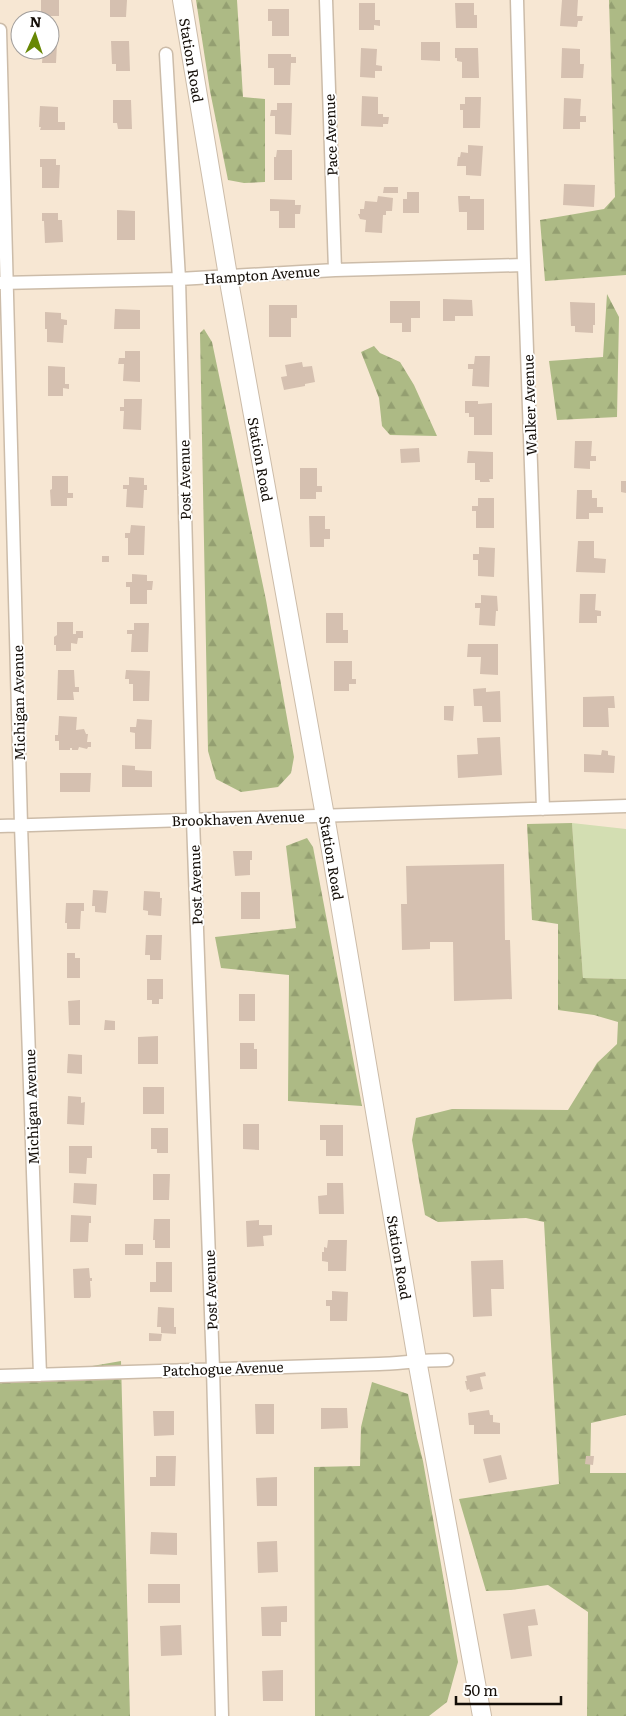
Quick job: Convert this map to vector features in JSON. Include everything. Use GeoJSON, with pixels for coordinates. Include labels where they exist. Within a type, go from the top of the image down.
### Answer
{"type":"FeatureCollection","features":[{"type":"Feature","properties":{"kind":"main road","name":"Station Road"},"geometry":{"type":"LineString","coordinates":[[182,0],[228,276],[482,1716]]}},
{"type":"Feature","properties":{"kind":"street","name":"Pace Avenue"},"geometry":{"type":"LineString","coordinates":[[326,0],[335,270]]}},
{"type":"Feature","properties":{"kind":"street","name":"Walker Avenue"},"geometry":{"type":"LineString","coordinates":[[517,0],[524,265],[543,809]]}},
{"type":"Feature","properties":{"kind":"street","name":"Michigan Avenue"},"geometry":{"type":"LineString","coordinates":[[0,30],[4,283],[40,1375]]}},
{"type":"Feature","properties":{"kind":"street","name":"Post Avenue"},"geometry":{"type":"LineString","coordinates":[[166,54],[179,280],[193,820],[213,1368],[222,1716]]}},
{"type":"Feature","properties":{"kind":"street","name":"Hampton Avenue"},"geometry":{"type":"LineString","coordinates":[[4,283],[179,280],[335,270],[524,265]]}},
{"type":"Feature","properties":{"kind":"street","name":"Brookhaven Avenue"},"geometry":{"type":"LineString","coordinates":[[0,826],[626,806]]}},
{"type":"Feature","properties":{"kind":"street","name":"Patchogue Avenue"},"geometry":{"type":"LineString","coordinates":[[0,1376],[387,1364],[418,1360],[446,1360]]}},
{"type":"Feature","properties":{"kind":"green space"},"geometry":{"type":"Polygon","coordinates":[[[196,0],[237,0],[243,97],[265,99],[265,182],[244,183],[228,180],[210,91],[196,0]]]}},
{"type":"Feature","properties":{"kind":"green space"},"geometry":{"type":"Polygon","coordinates":[[[609,0],[626,0],[626,275],[545,281],[540,220],[604,209],[615,197],[609,0]]]}},
{"type":"Feature","properties":{"kind":"green space"},"geometry":{"type":"Polygon","coordinates":[[[607,294],[619,317],[617,417],[557,420],[549,361],[603,357],[607,294]]]}},
{"type":"Feature","properties":{"kind":"green space"},"geometry":{"type":"Polygon","coordinates":[[[204,329],[212,342],[266,600],[294,757],[291,773],[278,787],[241,792],[216,779],[208,751],[200,333],[204,329]]]}},
{"type":"Feature","properties":{"kind":"green space"},"geometry":{"type":"Polygon","coordinates":[[[374,346],[380,353],[400,362],[414,385],[437,436],[390,435],[382,426],[379,398],[361,352],[374,346]]]}},
{"type":"Feature","properties":{"kind":"green space"},"geometry":{"type":"Polygon","coordinates":[[[572,823],[626,829],[626,979],[583,978],[572,823]]]}},
{"type":"Feature","properties":{"kind":"green space"},"geometry":{"type":"Polygon","coordinates":[[[572,823],[583,978],[626,979],[626,1415],[591,1423],[590,1473],[626,1473],[626,1716],[587,1716],[588,1612],[548,1585],[486,1591],[459,1499],[559,1484],[544,1222],[526,1218],[438,1222],[425,1215],[412,1140],[416,1118],[452,1109],[568,1110],[597,1063],[617,1044],[618,1022],[594,1015],[558,1010],[558,924],[532,920],[527,824],[572,823]]]}},
{"type":"Feature","properties":{"kind":"green space"},"geometry":{"type":"Polygon","coordinates":[[[307,838],[313,847],[362,1106],[288,1101],[289,975],[221,968],[215,937],[296,928],[286,846],[307,838]]]}},
{"type":"Feature","properties":{"kind":"green space"},"geometry":{"type":"Polygon","coordinates":[[[121,1361],[130,1716],[0,1716],[0,1382],[121,1361]]]}},
{"type":"Feature","properties":{"kind":"green space"},"geometry":{"type":"Polygon","coordinates":[[[372,1382],[408,1394],[423,1461],[458,1662],[447,1702],[429,1716],[315,1716],[314,1467],[360,1466],[361,1427],[372,1382]]]}},
{"type":"Feature","properties":{"kind":"building"},"geometry":{"type":"Polygon","coordinates":[[[41,0],[59,0],[59,10],[41,10],[41,0]]]}},
{"type":"Feature","properties":{"kind":"building"},"geometry":{"type":"Polygon","coordinates":[[[110,0],[127,0],[126,17],[110,17],[110,0]]]}},
{"type":"Feature","properties":{"kind":"building"},"geometry":{"type":"Polygon","coordinates":[[[562,0],[578,0],[577,16],[583,16],[582,21],[578,21],[577,27],[560,26],[562,0]]]}},
{"type":"Feature","properties":{"kind":"building"},"geometry":{"type":"Polygon","coordinates":[[[359,3],[375,3],[375,20],[380,20],[380,26],[374,25],[374,30],[359,30],[359,3]]]}},
{"type":"Feature","properties":{"kind":"building"},"geometry":{"type":"Polygon","coordinates":[[[455,3],[474,3],[474,15],[477,15],[477,28],[456,28],[455,3]]]}},
{"type":"Feature","properties":{"kind":"building"},"geometry":{"type":"Polygon","coordinates":[[[268,9],[289,9],[289,36],[272,36],[272,21],[268,21],[268,9]]]}},
{"type":"Feature","properties":{"kind":"building"},"geometry":{"type":"Polygon","coordinates":[[[111,41],[129,41],[130,71],[116,71],[116,64],[112,64],[111,41]]]}},
{"type":"Feature","properties":{"kind":"building"},"geometry":{"type":"Polygon","coordinates":[[[421,42],[440,42],[440,61],[421,60],[421,42]]]}},
{"type":"Feature","properties":{"kind":"building"},"geometry":{"type":"Polygon","coordinates":[[[361,48],[377,49],[376,65],[382,66],[382,71],[375,71],[375,78],[360,77],[361,48]]]}},
{"type":"Feature","properties":{"kind":"building"},"geometry":{"type":"Polygon","coordinates":[[[455,48],[478,48],[479,78],[462,78],[462,62],[457,61],[457,58],[455,58],[455,48]]]}},
{"type":"Feature","properties":{"kind":"building"},"geometry":{"type":"Polygon","coordinates":[[[562,48],[580,49],[580,64],[584,64],[583,78],[561,78],[562,48]]]}},
{"type":"Feature","properties":{"kind":"building"},"geometry":{"type":"Polygon","coordinates":[[[268,54],[291,54],[291,57],[296,57],[296,63],[291,63],[290,85],[274,85],[274,68],[268,68],[268,54]]]}},
{"type":"Feature","properties":{"kind":"building"},"geometry":{"type":"Polygon","coordinates":[[[42,60],[56,60],[56,63],[42,63],[42,60]]]}},
{"type":"Feature","properties":{"kind":"building"},"geometry":{"type":"Polygon","coordinates":[[[362,96],[378,97],[378,114],[383,114],[383,117],[389,117],[388,124],[383,124],[383,127],[361,126],[362,96]]]}},
{"type":"Feature","properties":{"kind":"building"},"geometry":{"type":"Polygon","coordinates":[[[465,97],[481,97],[480,128],[463,128],[463,110],[460,110],[460,104],[465,104],[465,97]]]}},
{"type":"Feature","properties":{"kind":"building"},"geometry":{"type":"Polygon","coordinates":[[[564,98],[581,99],[580,116],[586,116],[586,122],[580,122],[580,129],[563,129],[564,98]]]}},
{"type":"Feature","properties":{"kind":"building"},"geometry":{"type":"Polygon","coordinates":[[[113,100],[131,100],[132,129],[118,129],[117,123],[113,123],[113,100]]]}},
{"type":"Feature","properties":{"kind":"building"},"geometry":{"type":"Polygon","coordinates":[[[277,103],[292,103],[291,135],[275,134],[275,116],[270,116],[271,110],[277,110],[277,103]]]}},
{"type":"Feature","properties":{"kind":"building"},"geometry":{"type":"Polygon","coordinates":[[[40,106],[58,107],[58,122],[65,122],[65,130],[40,130],[40,106]]]}},
{"type":"Feature","properties":{"kind":"building"},"geometry":{"type":"Polygon","coordinates":[[[468,145],[483,146],[481,176],[466,175],[466,166],[457,166],[458,157],[460,157],[461,152],[468,153],[468,145]]]}},
{"type":"Feature","properties":{"kind":"building"},"geometry":{"type":"Polygon","coordinates":[[[277,150],[292,150],[292,180],[274,180],[274,157],[276,157],[277,150]]]}},
{"type":"Feature","properties":{"kind":"building"},"geometry":{"type":"Polygon","coordinates":[[[40,159],[56,159],[56,165],[60,165],[59,188],[42,188],[40,159]]]}},
{"type":"Feature","properties":{"kind":"building"},"geometry":{"type":"Polygon","coordinates":[[[564,184],[595,185],[594,207],[563,205],[564,184]]]}},
{"type":"Feature","properties":{"kind":"building"},"geometry":{"type":"Polygon","coordinates":[[[384,187],[398,187],[398,193],[383,193],[384,187]]]}},
{"type":"Feature","properties":{"kind":"building"},"geometry":{"type":"Polygon","coordinates":[[[407,192],[419,192],[419,213],[403,213],[403,199],[407,199],[407,192]]]}},
{"type":"Feature","properties":{"kind":"building"},"geometry":{"type":"Polygon","coordinates":[[[378,196],[393,198],[392,211],[386,211],[386,215],[383,215],[382,233],[365,232],[366,220],[360,219],[358,214],[360,214],[360,209],[364,209],[365,201],[377,202],[378,196]]]}},
{"type":"Feature","properties":{"kind":"building"},"geometry":{"type":"Polygon","coordinates":[[[458,196],[470,196],[470,199],[484,199],[484,230],[467,230],[467,212],[459,212],[458,196]]]}},
{"type":"Feature","properties":{"kind":"building"},"geometry":{"type":"Polygon","coordinates":[[[270,199],[295,200],[295,205],[301,205],[300,214],[295,214],[295,228],[279,228],[279,211],[270,211],[270,199]]]}},
{"type":"Feature","properties":{"kind":"building"},"geometry":{"type":"Polygon","coordinates":[[[117,210],[135,211],[135,240],[117,240],[117,210]]]}},
{"type":"Feature","properties":{"kind":"building"},"geometry":{"type":"Polygon","coordinates":[[[42,213],[58,213],[58,220],[62,220],[63,242],[45,243],[42,213]]]}},
{"type":"Feature","properties":{"kind":"building"},"geometry":{"type":"Polygon","coordinates":[[[443,299],[472,300],[473,316],[455,316],[455,321],[443,321],[443,299]]]}},
{"type":"Feature","properties":{"kind":"building"},"geometry":{"type":"Polygon","coordinates":[[[390,301],[420,301],[420,318],[411,318],[411,332],[402,332],[402,323],[390,323],[390,301]]]}},
{"type":"Feature","properties":{"kind":"building"},"geometry":{"type":"Polygon","coordinates":[[[570,302],[595,303],[593,333],[575,332],[575,326],[571,326],[570,302]]]}},
{"type":"Feature","properties":{"kind":"building"},"geometry":{"type":"Polygon","coordinates":[[[269,305],[297,305],[297,318],[291,318],[291,337],[269,337],[269,305]]]}},
{"type":"Feature","properties":{"kind":"building"},"geometry":{"type":"Polygon","coordinates":[[[115,309],[140,310],[140,329],[114,329],[115,309]]]}},
{"type":"Feature","properties":{"kind":"building"},"geometry":{"type":"Polygon","coordinates":[[[45,312],[61,313],[61,319],[67,320],[67,325],[64,325],[63,343],[47,342],[45,312]]]}},
{"type":"Feature","properties":{"kind":"building"},"geometry":{"type":"Polygon","coordinates":[[[125,351],[140,351],[140,382],[123,381],[124,364],[118,364],[119,358],[125,358],[125,351]]]}},
{"type":"Feature","properties":{"kind":"building"},"geometry":{"type":"Polygon","coordinates":[[[475,356],[490,356],[489,387],[472,386],[473,369],[468,369],[468,364],[474,364],[475,356]]]}},
{"type":"Feature","properties":{"kind":"building"},"geometry":{"type":"Polygon","coordinates":[[[302,362],[303,367],[312,366],[315,382],[284,390],[281,377],[287,376],[285,365],[302,362]]]}},
{"type":"Feature","properties":{"kind":"building"},"geometry":{"type":"Polygon","coordinates":[[[48,366],[65,367],[65,384],[69,384],[69,389],[63,388],[63,396],[48,396],[48,366]]]}},
{"type":"Feature","properties":{"kind":"building"},"geometry":{"type":"Polygon","coordinates":[[[124,399],[142,399],[141,430],[123,429],[124,411],[120,411],[120,407],[124,407],[124,399]]]}},
{"type":"Feature","properties":{"kind":"building"},"geometry":{"type":"Polygon","coordinates":[[[465,401],[478,401],[478,404],[492,403],[492,435],[474,435],[474,417],[469,417],[469,413],[465,413],[465,401]]]}},
{"type":"Feature","properties":{"kind":"building"},"geometry":{"type":"Polygon","coordinates":[[[575,441],[592,441],[591,456],[596,456],[596,461],[590,461],[590,469],[574,468],[575,441]]]}},
{"type":"Feature","properties":{"kind":"building"},"geometry":{"type":"Polygon","coordinates":[[[419,448],[420,462],[401,463],[400,449],[419,448]]]}},
{"type":"Feature","properties":{"kind":"building"},"geometry":{"type":"Polygon","coordinates":[[[468,451],[493,452],[493,479],[489,479],[490,482],[475,480],[475,463],[467,463],[468,451]]]}},
{"type":"Feature","properties":{"kind":"building"},"geometry":{"type":"Polygon","coordinates":[[[300,468],[317,468],[317,486],[322,486],[322,492],[316,492],[316,499],[300,499],[300,468]]]}},
{"type":"Feature","properties":{"kind":"building"},"geometry":{"type":"Polygon","coordinates":[[[52,476],[68,476],[68,493],[73,493],[73,498],[67,498],[67,506],[51,506],[50,490],[52,489],[52,476]]]}},
{"type":"Feature","properties":{"kind":"building"},"geometry":{"type":"Polygon","coordinates":[[[129,477],[144,478],[144,485],[147,485],[147,490],[144,490],[143,508],[126,507],[127,489],[123,489],[123,485],[129,485],[129,477]]]}},
{"type":"Feature","properties":{"kind":"building"},"geometry":{"type":"Polygon","coordinates":[[[621,481],[626,481],[626,493],[621,492],[621,481]]]}},
{"type":"Feature","properties":{"kind":"building"},"geometry":{"type":"Polygon","coordinates":[[[577,490],[592,490],[592,498],[597,498],[597,507],[603,507],[603,513],[589,513],[589,519],[576,519],[577,490]]]}},
{"type":"Feature","properties":{"kind":"building"},"geometry":{"type":"Polygon","coordinates":[[[478,498],[494,498],[494,528],[476,528],[476,511],[472,511],[472,506],[478,506],[478,498]]]}},
{"type":"Feature","properties":{"kind":"building"},"geometry":{"type":"Polygon","coordinates":[[[309,516],[325,516],[325,529],[330,529],[330,539],[324,539],[324,547],[310,547],[309,516]]]}},
{"type":"Feature","properties":{"kind":"building"},"geometry":{"type":"Polygon","coordinates":[[[131,525],[145,526],[144,555],[128,555],[128,538],[125,538],[125,533],[130,533],[131,525]]]}},
{"type":"Feature","properties":{"kind":"building"},"geometry":{"type":"Polygon","coordinates":[[[578,541],[594,541],[594,558],[606,559],[605,573],[576,572],[578,541]]]}},
{"type":"Feature","properties":{"kind":"building"},"geometry":{"type":"Polygon","coordinates":[[[479,547],[495,548],[494,577],[478,576],[478,560],[473,560],[473,554],[479,554],[479,547]]]}},
{"type":"Feature","properties":{"kind":"building"},"geometry":{"type":"Polygon","coordinates":[[[102,556],[109,556],[109,562],[102,562],[102,556]]]}},
{"type":"Feature","properties":{"kind":"building"},"geometry":{"type":"Polygon","coordinates":[[[132,574],[147,575],[147,581],[153,581],[152,590],[147,590],[147,604],[130,604],[130,587],[126,587],[126,582],[132,582],[132,574]]]}},
{"type":"Feature","properties":{"kind":"building"},"geometry":{"type":"Polygon","coordinates":[[[580,594],[596,594],[595,610],[601,611],[601,616],[597,616],[597,623],[579,623],[580,594]]]}},
{"type":"Feature","properties":{"kind":"building"},"geometry":{"type":"Polygon","coordinates":[[[481,595],[497,596],[498,611],[496,611],[495,626],[479,625],[480,608],[475,608],[475,603],[481,603],[481,595]]]}},
{"type":"Feature","properties":{"kind":"building"},"geometry":{"type":"Polygon","coordinates":[[[326,613],[343,613],[343,630],[348,630],[348,643],[326,643],[326,613]]]}},
{"type":"Feature","properties":{"kind":"building"},"geometry":{"type":"Polygon","coordinates":[[[57,622],[73,622],[73,634],[76,634],[76,631],[83,631],[83,638],[78,638],[77,644],[71,643],[71,651],[56,651],[54,637],[57,635],[57,622]]]}},
{"type":"Feature","properties":{"kind":"building"},"geometry":{"type":"Polygon","coordinates":[[[134,623],[149,623],[148,652],[131,652],[132,634],[127,634],[127,630],[134,630],[134,623]]]}},
{"type":"Feature","properties":{"kind":"building"},"geometry":{"type":"Polygon","coordinates":[[[468,644],[498,644],[498,675],[480,674],[481,657],[467,657],[468,644]]]}},
{"type":"Feature","properties":{"kind":"building"},"geometry":{"type":"Polygon","coordinates":[[[334,661],[352,661],[352,679],[356,679],[356,684],[349,684],[349,691],[334,691],[334,661]]]}},
{"type":"Feature","properties":{"kind":"building"},"geometry":{"type":"Polygon","coordinates":[[[58,670],[74,670],[75,687],[79,687],[79,692],[73,692],[74,700],[57,700],[58,670]]]}},
{"type":"Feature","properties":{"kind":"building"},"geometry":{"type":"Polygon","coordinates":[[[126,670],[150,671],[149,701],[133,701],[133,684],[129,684],[129,679],[125,679],[126,670]]]}},
{"type":"Feature","properties":{"kind":"building"},"geometry":{"type":"Polygon","coordinates":[[[486,688],[486,692],[500,691],[501,722],[483,722],[482,706],[474,706],[473,689],[486,688]]]}},
{"type":"Feature","properties":{"kind":"building"},"geometry":{"type":"Polygon","coordinates":[[[614,696],[615,708],[608,708],[609,727],[583,727],[583,697],[614,696]]]}},
{"type":"Feature","properties":{"kind":"building"},"geometry":{"type":"Polygon","coordinates":[[[444,706],[454,706],[453,721],[444,720],[444,706]]]}},
{"type":"Feature","properties":{"kind":"building"},"geometry":{"type":"Polygon","coordinates":[[[59,716],[77,717],[76,730],[84,729],[86,734],[88,734],[87,742],[91,742],[91,747],[87,749],[79,747],[78,750],[70,748],[70,750],[59,750],[59,741],[55,741],[55,735],[58,735],[59,716]]]}},
{"type":"Feature","properties":{"kind":"building"},"geometry":{"type":"Polygon","coordinates":[[[137,719],[152,720],[151,749],[135,749],[135,733],[130,732],[130,727],[136,727],[137,719]]]}},
{"type":"Feature","properties":{"kind":"building"},"geometry":{"type":"Polygon","coordinates":[[[500,737],[502,775],[458,778],[457,755],[478,754],[477,738],[500,737]]]}},
{"type":"Feature","properties":{"kind":"building"},"geometry":{"type":"Polygon","coordinates":[[[602,750],[608,751],[608,755],[615,756],[614,773],[584,772],[584,754],[601,755],[602,750]]]}},
{"type":"Feature","properties":{"kind":"building"},"geometry":{"type":"Polygon","coordinates":[[[122,765],[135,766],[135,770],[152,771],[152,787],[122,787],[122,765]]]}},
{"type":"Feature","properties":{"kind":"building"},"geometry":{"type":"Polygon","coordinates":[[[60,773],[91,773],[90,792],[60,792],[60,773]]]}},
{"type":"Feature","properties":{"kind":"building"},"geometry":{"type":"Polygon","coordinates":[[[233,851],[252,851],[250,875],[235,876],[233,851]]]}},
{"type":"Feature","properties":{"kind":"building"},"geometry":{"type":"Polygon","coordinates":[[[504,864],[505,940],[510,940],[512,999],[454,1001],[453,942],[430,942],[430,949],[402,950],[401,904],[407,904],[406,866],[504,864]]]}},
{"type":"Feature","properties":{"kind":"building"},"geometry":{"type":"Polygon","coordinates":[[[93,890],[108,891],[106,913],[95,912],[95,906],[92,906],[93,890]]]}},
{"type":"Feature","properties":{"kind":"building"},"geometry":{"type":"Polygon","coordinates":[[[144,891],[160,892],[160,898],[162,898],[161,916],[148,915],[148,911],[143,910],[144,891]]]}},
{"type":"Feature","properties":{"kind":"building"},"geometry":{"type":"Polygon","coordinates":[[[241,892],[260,892],[260,919],[241,919],[241,892]]]}},
{"type":"Feature","properties":{"kind":"building"},"geometry":{"type":"Polygon","coordinates":[[[66,903],[84,903],[84,911],[81,911],[80,929],[67,929],[67,923],[65,923],[66,903]]]}},
{"type":"Feature","properties":{"kind":"building"},"geometry":{"type":"Polygon","coordinates":[[[146,935],[162,935],[161,960],[150,960],[150,955],[145,955],[146,935]]]}},
{"type":"Feature","properties":{"kind":"building"},"geometry":{"type":"Polygon","coordinates":[[[67,953],[75,953],[75,958],[80,958],[80,978],[67,978],[67,953]]]}},
{"type":"Feature","properties":{"kind":"building"},"geometry":{"type":"Polygon","coordinates":[[[147,979],[163,979],[163,999],[159,999],[159,1004],[152,1004],[152,1000],[147,1000],[147,979]]]}},
{"type":"Feature","properties":{"kind":"building"},"geometry":{"type":"Polygon","coordinates":[[[239,994],[255,994],[255,1021],[239,1021],[239,994]]]}},
{"type":"Feature","properties":{"kind":"building"},"geometry":{"type":"Polygon","coordinates":[[[80,1000],[80,1025],[69,1025],[68,1001],[80,1000]]]}},
{"type":"Feature","properties":{"kind":"building"},"geometry":{"type":"Polygon","coordinates":[[[105,1020],[115,1021],[115,1030],[104,1030],[105,1020]]]}},
{"type":"Feature","properties":{"kind":"building"},"geometry":{"type":"Polygon","coordinates":[[[158,1036],[158,1064],[138,1064],[138,1037],[158,1036]]]}},
{"type":"Feature","properties":{"kind":"building"},"geometry":{"type":"Polygon","coordinates":[[[240,1043],[254,1043],[254,1049],[257,1049],[257,1069],[240,1069],[240,1043]]]}},
{"type":"Feature","properties":{"kind":"building"},"geometry":{"type":"Polygon","coordinates":[[[68,1054],[82,1055],[82,1074],[67,1073],[68,1054]]]}},
{"type":"Feature","properties":{"kind":"building"},"geometry":{"type":"Polygon","coordinates":[[[143,1087],[164,1087],[164,1114],[143,1114],[143,1087]]]}},
{"type":"Feature","properties":{"kind":"building"},"geometry":{"type":"Polygon","coordinates":[[[68,1096],[81,1097],[81,1103],[85,1102],[84,1125],[67,1124],[68,1096]]]}},
{"type":"Feature","properties":{"kind":"building"},"geometry":{"type":"Polygon","coordinates":[[[243,1124],[259,1124],[259,1150],[243,1149],[243,1124]]]}},
{"type":"Feature","properties":{"kind":"building"},"geometry":{"type":"Polygon","coordinates":[[[320,1125],[343,1125],[343,1156],[326,1156],[326,1140],[320,1140],[320,1125]]]}},
{"type":"Feature","properties":{"kind":"building"},"geometry":{"type":"Polygon","coordinates":[[[151,1128],[168,1128],[168,1153],[157,1153],[157,1149],[151,1149],[151,1128]]]}},
{"type":"Feature","properties":{"kind":"building"},"geometry":{"type":"Polygon","coordinates":[[[69,1146],[92,1146],[92,1158],[87,1158],[86,1174],[69,1173],[69,1146]]]}},
{"type":"Feature","properties":{"kind":"building"},"geometry":{"type":"Polygon","coordinates":[[[153,1174],[170,1174],[169,1200],[153,1200],[153,1174]]]}},
{"type":"Feature","properties":{"kind":"building"},"geometry":{"type":"Polygon","coordinates":[[[74,1183],[97,1184],[96,1205],[73,1203],[74,1183]]]}},
{"type":"Feature","properties":{"kind":"building"},"geometry":{"type":"Polygon","coordinates":[[[327,1183],[343,1183],[344,1214],[319,1214],[318,1196],[327,1195],[327,1183]]]}},
{"type":"Feature","properties":{"kind":"building"},"geometry":{"type":"Polygon","coordinates":[[[71,1215],[91,1216],[88,1242],[70,1242],[71,1215]]]}},
{"type":"Feature","properties":{"kind":"building"},"geometry":{"type":"Polygon","coordinates":[[[154,1219],[170,1219],[170,1248],[155,1248],[155,1240],[153,1240],[154,1219]]]}},
{"type":"Feature","properties":{"kind":"building"},"geometry":{"type":"Polygon","coordinates":[[[259,1220],[259,1225],[272,1225],[272,1235],[263,1236],[264,1246],[247,1247],[246,1221],[259,1220]]]}},
{"type":"Feature","properties":{"kind":"building"},"geometry":{"type":"Polygon","coordinates":[[[328,1240],[347,1240],[346,1271],[328,1271],[328,1262],[322,1261],[322,1252],[324,1252],[324,1247],[327,1248],[328,1240]]]}},
{"type":"Feature","properties":{"kind":"building"},"geometry":{"type":"Polygon","coordinates":[[[125,1244],[143,1244],[143,1255],[125,1255],[125,1244]]]}},
{"type":"Feature","properties":{"kind":"building"},"geometry":{"type":"Polygon","coordinates":[[[503,1260],[504,1289],[491,1289],[492,1316],[473,1317],[471,1261],[503,1260]]]}},
{"type":"Feature","properties":{"kind":"building"},"geometry":{"type":"Polygon","coordinates":[[[156,1262],[172,1262],[172,1292],[150,1292],[150,1282],[156,1282],[156,1262]]]}},
{"type":"Feature","properties":{"kind":"building"},"geometry":{"type":"Polygon","coordinates":[[[89,1268],[90,1278],[92,1278],[92,1281],[90,1281],[90,1298],[74,1298],[73,1269],[89,1268]]]}},
{"type":"Feature","properties":{"kind":"building"},"geometry":{"type":"Polygon","coordinates":[[[332,1291],[348,1292],[347,1321],[330,1321],[330,1306],[326,1306],[326,1300],[332,1300],[332,1291]]]}},
{"type":"Feature","properties":{"kind":"building"},"geometry":{"type":"Polygon","coordinates":[[[158,1307],[174,1308],[176,1334],[161,1333],[161,1327],[157,1327],[158,1307]]]}},
{"type":"Feature","properties":{"kind":"building"},"geometry":{"type":"Polygon","coordinates":[[[149,1333],[162,1334],[161,1341],[149,1341],[149,1333]]]}},
{"type":"Feature","properties":{"kind":"building"},"geometry":{"type":"Polygon","coordinates":[[[485,1372],[486,1376],[480,1377],[483,1389],[470,1392],[469,1389],[467,1390],[466,1376],[485,1372]]]}},
{"type":"Feature","properties":{"kind":"building"},"geometry":{"type":"Polygon","coordinates":[[[255,1404],[274,1404],[274,1434],[256,1434],[255,1404]]]}},
{"type":"Feature","properties":{"kind":"building"},"geometry":{"type":"Polygon","coordinates":[[[321,1408],[347,1408],[348,1428],[321,1429],[321,1408]]]}},
{"type":"Feature","properties":{"kind":"building"},"geometry":{"type":"Polygon","coordinates":[[[489,1410],[490,1415],[493,1415],[493,1422],[500,1423],[500,1434],[474,1434],[474,1425],[469,1425],[468,1413],[489,1410]]]}},
{"type":"Feature","properties":{"kind":"building"},"geometry":{"type":"Polygon","coordinates":[[[153,1411],[174,1411],[174,1435],[154,1436],[153,1411]]]}},
{"type":"Feature","properties":{"kind":"building"},"geometry":{"type":"Polygon","coordinates":[[[501,1455],[507,1479],[489,1483],[483,1459],[501,1455]]]}},
{"type":"Feature","properties":{"kind":"building"},"geometry":{"type":"Polygon","coordinates":[[[156,1456],[176,1456],[175,1486],[150,1486],[150,1477],[156,1477],[156,1456]]]}},
{"type":"Feature","properties":{"kind":"building"},"geometry":{"type":"Polygon","coordinates":[[[586,1456],[594,1456],[593,1465],[585,1464],[586,1456]]]}},
{"type":"Feature","properties":{"kind":"building"},"geometry":{"type":"Polygon","coordinates":[[[277,1477],[277,1506],[257,1506],[256,1478],[277,1477]]]}},
{"type":"Feature","properties":{"kind":"building"},"geometry":{"type":"Polygon","coordinates":[[[151,1532],[177,1533],[177,1555],[150,1554],[151,1532]]]}},
{"type":"Feature","properties":{"kind":"building"},"geometry":{"type":"Polygon","coordinates":[[[277,1541],[278,1572],[258,1573],[257,1542],[277,1541]]]}},
{"type":"Feature","properties":{"kind":"building"},"geometry":{"type":"Polygon","coordinates":[[[148,1584],[180,1584],[180,1603],[148,1603],[148,1584]]]}},
{"type":"Feature","properties":{"kind":"building"},"geometry":{"type":"Polygon","coordinates":[[[287,1606],[287,1622],[281,1622],[281,1636],[262,1636],[261,1607],[287,1606]]]}},
{"type":"Feature","properties":{"kind":"building"},"geometry":{"type":"Polygon","coordinates":[[[535,1609],[538,1625],[528,1626],[532,1656],[511,1659],[503,1614],[535,1609]]]}},
{"type":"Feature","properties":{"kind":"building"},"geometry":{"type":"Polygon","coordinates":[[[181,1625],[182,1655],[161,1656],[160,1626],[181,1625]]]}},
{"type":"Feature","properties":{"kind":"building"},"geometry":{"type":"Polygon","coordinates":[[[283,1670],[283,1701],[263,1701],[262,1671],[283,1670]]]}}]}
